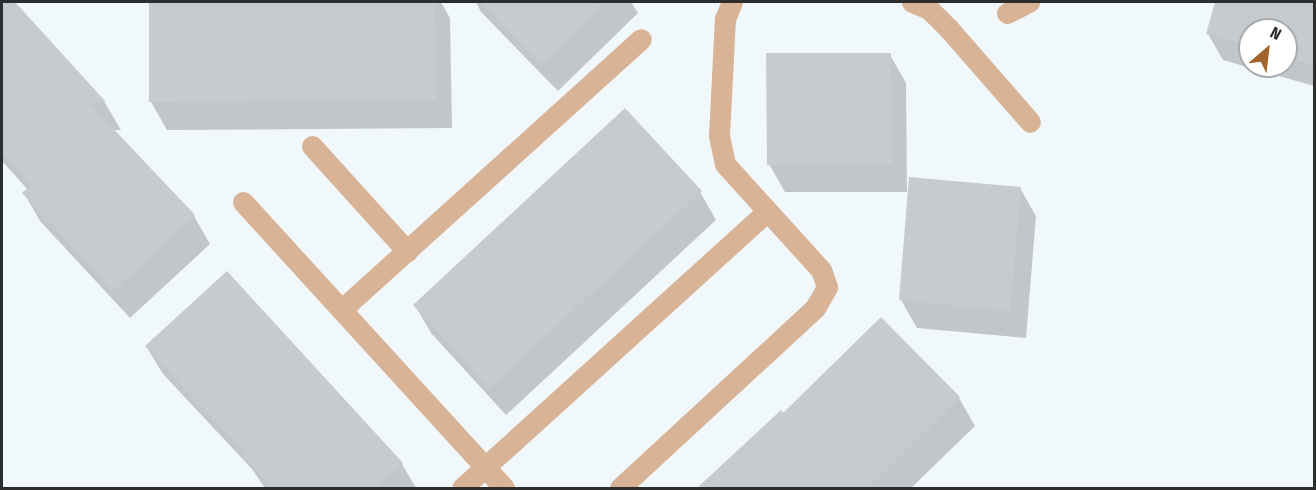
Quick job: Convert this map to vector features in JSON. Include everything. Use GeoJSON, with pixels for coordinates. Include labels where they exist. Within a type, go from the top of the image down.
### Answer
{"type":"FeatureCollection","features":[{"type":"Feature","properties":{"kind":"lane"},"geometry":{"type":"LineString","coordinates":[[620,489],[815,308],[827,287],[821,270],[725,164],[719,136],[725,19],[732,2]]}},
{"type":"Feature","properties":{"kind":"lane"},"geometry":{"type":"LineString","coordinates":[[912,2],[929,9],[949,29],[1030,122]]}},
{"type":"Feature","properties":{"kind":"lane"},"geometry":{"type":"LineString","coordinates":[[1007,14],[1029,2]]}},
{"type":"Feature","properties":{"kind":"lane"},"geometry":{"type":"LineString","coordinates":[[341,310],[641,39]]}},
{"type":"Feature","properties":{"kind":"lane"},"geometry":{"type":"LineString","coordinates":[[312,146],[407,251]]}},
{"type":"Feature","properties":{"kind":"lane"},"geometry":{"type":"LineString","coordinates":[[243,202],[504,489]]}},
{"type":"Feature","properties":{"kind":"lane"},"geometry":{"type":"LineString","coordinates":[[462,489],[767,211]]}},
{"type":"Feature","properties":{"kind":"building"},"geometry":{"type":"Polygon","coordinates":[[[2,2],[15,2],[106,102],[89,103],[195,215],[113,291],[22,193],[31,185],[2,152],[2,2]]]}},
{"type":"Feature","properties":{"kind":"building"},"geometry":{"type":"Polygon","coordinates":[[[149,2],[435,2],[436,100],[149,102],[149,2]]]}},
{"type":"Feature","properties":{"kind":"building"},"geometry":{"type":"Polygon","coordinates":[[[481,2],[605,2],[541,64],[481,2]]]}},
{"type":"Feature","properties":{"kind":"building"},"geometry":{"type":"Polygon","coordinates":[[[1215,2],[1314,2],[1314,65],[1298,60],[1298,18],[1238,18],[1238,43],[1206,34],[1215,2]]]}},
{"type":"Feature","properties":{"kind":"building"},"geometry":{"type":"Polygon","coordinates":[[[766,53],[891,53],[892,164],[767,165],[766,53]]]}},
{"type":"Feature","properties":{"kind":"building"},"geometry":{"type":"Polygon","coordinates":[[[625,108],[702,191],[489,388],[413,305],[625,108]]]}},
{"type":"Feature","properties":{"kind":"building"},"geometry":{"type":"Polygon","coordinates":[[[909,177],[1021,187],[1010,311],[899,300],[909,177]]]}},
{"type":"Feature","properties":{"kind":"building"},"geometry":{"type":"Polygon","coordinates":[[[227,271],[403,463],[376,489],[273,489],[242,455],[245,453],[145,346],[227,271]]]}},
{"type":"Feature","properties":{"kind":"building"},"geometry":{"type":"Polygon","coordinates":[[[881,317],[960,397],[867,489],[696,489],[781,410],[783,413],[881,317]]]}}]}
